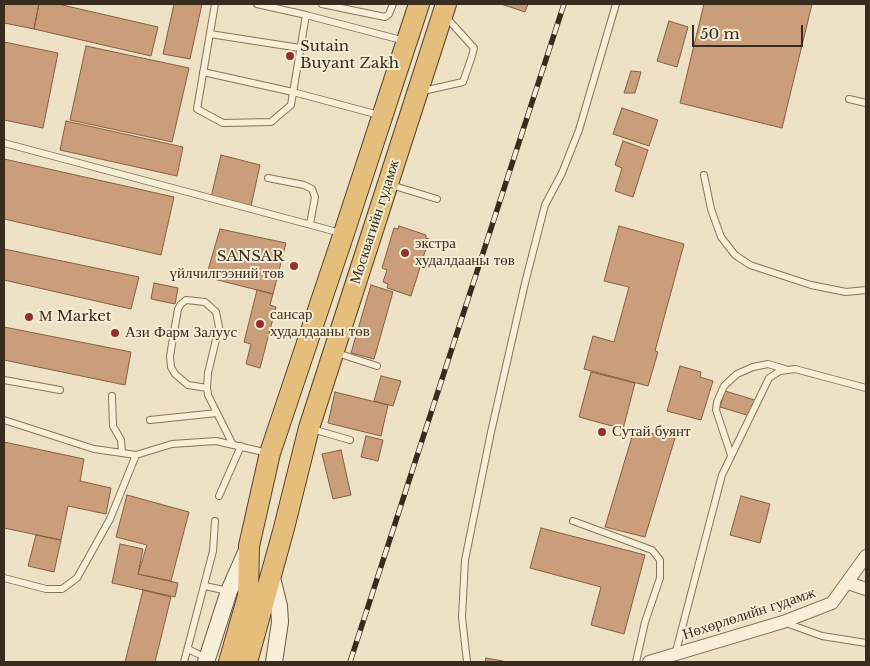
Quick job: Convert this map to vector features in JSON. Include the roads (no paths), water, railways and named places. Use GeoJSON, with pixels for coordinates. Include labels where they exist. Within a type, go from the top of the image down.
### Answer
{"type":"FeatureCollection","features":[{"type":"Feature","properties":{"kind":"highway","name":"Москвагийн гудамж"},"geometry":{"type":"LineString","coordinates":[[229,662],[248,596],[249,546],[270,453],[408,42],[419,4]]}},
{"type":"Feature","properties":{"kind":"highway","name":"Москвагийн гудамж"},"geometry":{"type":"LineString","coordinates":[[247,662],[309,428],[416,93],[445,9]]}},
{"type":"Feature","properties":{"kind":"main road"},"geometry":{"type":"LineString","coordinates":[[206,660],[229,591],[249,546]]}},
{"type":"Feature","properties":{"kind":"main road"},"geometry":{"type":"LineString","coordinates":[[271,574],[279,606],[280,622],[274,662]]}},
{"type":"Feature","properties":{"kind":"street","name":"Нөхөрлөлийн гудамж"},"geometry":{"type":"LineString","coordinates":[[649,662],[783,622],[832,603],[866,556]]}},
{"type":"Feature","properties":{"kind":"street"},"geometry":{"type":"LineString","coordinates":[[848,583],[866,589]]}},
{"type":"Feature","properties":{"kind":"lane"},"geometry":{"type":"LineString","coordinates":[[214,4],[197,109],[223,123],[271,122],[291,105],[306,15]]}},
{"type":"Feature","properties":{"kind":"lane"},"geometry":{"type":"LineString","coordinates":[[257,4],[408,42]]}},
{"type":"Feature","properties":{"kind":"lane"},"geometry":{"type":"LineString","coordinates":[[322,4],[385,17],[389,14],[393,4]]}},
{"type":"Feature","properties":{"kind":"lane"},"geometry":{"type":"LineString","coordinates":[[467,662],[462,617],[465,560],[491,432],[545,205],[562,173],[579,130],[616,4]]}},
{"type":"Feature","properties":{"kind":"lane"},"geometry":{"type":"LineString","coordinates":[[416,93],[463,82],[474,48],[445,9]]}},
{"type":"Feature","properties":{"kind":"lane"},"geometry":{"type":"LineString","coordinates":[[210,34],[300,48]]}},
{"type":"Feature","properties":{"kind":"lane"},"geometry":{"type":"LineString","coordinates":[[203,72],[293,92],[383,117]]}},
{"type":"Feature","properties":{"kind":"lane"},"geometry":{"type":"LineString","coordinates":[[849,99],[866,104]]}},
{"type":"Feature","properties":{"kind":"lane"},"geometry":{"type":"LineString","coordinates":[[4,143],[344,233]]}},
{"type":"Feature","properties":{"kind":"lane"},"geometry":{"type":"LineString","coordinates":[[704,175],[711,209],[721,237],[736,255],[750,265],[811,285],[846,292],[866,290]]}},
{"type":"Feature","properties":{"kind":"lane"},"geometry":{"type":"LineString","coordinates":[[268,178],[304,185],[312,189],[315,197],[310,224]]}},
{"type":"Feature","properties":{"kind":"lane"},"geometry":{"type":"LineString","coordinates":[[387,184],[437,199]]}},
{"type":"Feature","properties":{"kind":"lane"},"geometry":{"type":"LineString","coordinates":[[206,388],[188,385],[175,374],[172,367],[170,356],[178,309],[186,300],[205,302],[216,312],[219,320],[206,388],[232,443]]}},
{"type":"Feature","properties":{"kind":"lane"},"geometry":{"type":"LineString","coordinates":[[333,352],[377,366]]}},
{"type":"Feature","properties":{"kind":"lane"},"geometry":{"type":"LineString","coordinates":[[731,455],[716,410],[717,402],[724,386],[737,374],[752,367],[768,364],[805,371],[866,388]]}},
{"type":"Feature","properties":{"kind":"lane"},"geometry":{"type":"LineString","coordinates":[[675,655],[713,503],[722,475],[769,378],[787,369]]}},
{"type":"Feature","properties":{"kind":"lane"},"geometry":{"type":"LineString","coordinates":[[4,380],[60,390]]}},
{"type":"Feature","properties":{"kind":"lane"},"geometry":{"type":"LineString","coordinates":[[112,396],[113,426],[121,440],[122,453]]}},
{"type":"Feature","properties":{"kind":"lane"},"geometry":{"type":"LineString","coordinates":[[150,420],[217,413]]}},
{"type":"Feature","properties":{"kind":"lane"},"geometry":{"type":"LineString","coordinates":[[4,420],[94,449],[136,455],[172,444],[216,441],[232,443],[270,453]]}},
{"type":"Feature","properties":{"kind":"lane"},"geometry":{"type":"LineString","coordinates":[[309,428],[350,440]]}},
{"type":"Feature","properties":{"kind":"lane"},"geometry":{"type":"LineString","coordinates":[[219,496],[241,446]]}},
{"type":"Feature","properties":{"kind":"lane"},"geometry":{"type":"LineString","coordinates":[[4,578],[46,589],[62,589],[77,578],[110,519],[136,455]]}},
{"type":"Feature","properties":{"kind":"lane"},"geometry":{"type":"LineString","coordinates":[[184,662],[213,551],[215,521]]}},
{"type":"Feature","properties":{"kind":"lane"},"geometry":{"type":"LineString","coordinates":[[573,521],[652,550],[660,560],[660,578],[645,622],[636,662]]}},
{"type":"Feature","properties":{"kind":"lane"},"geometry":{"type":"LineString","coordinates":[[205,586],[229,591]]}},
{"type":"Feature","properties":{"kind":"lane"},"geometry":{"type":"LineString","coordinates":[[783,622],[822,636],[866,643]]}},
{"type":"Feature","properties":{"kind":"lane"},"geometry":{"type":"LineString","coordinates":[[188,649],[206,660]]}},
{"type":"Feature","properties":{"kind":"railway"},"geometry":{"type":"LineString","coordinates":[[350,662],[564,4]]}},
{"type":"Feature","properties":{"kind":"place","name":"Sutain Buyant Zakh"},"geometry":{"type":"Point","coordinates":[290,56]}},
{"type":"Feature","properties":{"kind":"place","name":"экстра худалдааны төв"},"geometry":{"type":"Point","coordinates":[405,253]}},
{"type":"Feature","properties":{"kind":"place","name":"SANSAR үйлчилгээний төв"},"geometry":{"type":"Point","coordinates":[294,266]}},
{"type":"Feature","properties":{"kind":"place","name":"М Market"},"geometry":{"type":"Point","coordinates":[29,317]}},
{"type":"Feature","properties":{"kind":"place","name":"сансар худалдааны төв"},"geometry":{"type":"Point","coordinates":[260,324]}},
{"type":"Feature","properties":{"kind":"place","name":"Ази Фарм Залуус"},"geometry":{"type":"Point","coordinates":[115,333]}},
{"type":"Feature","properties":{"kind":"place","name":"Сутай буянт"},"geometry":{"type":"Point","coordinates":[602,432]}}]}
